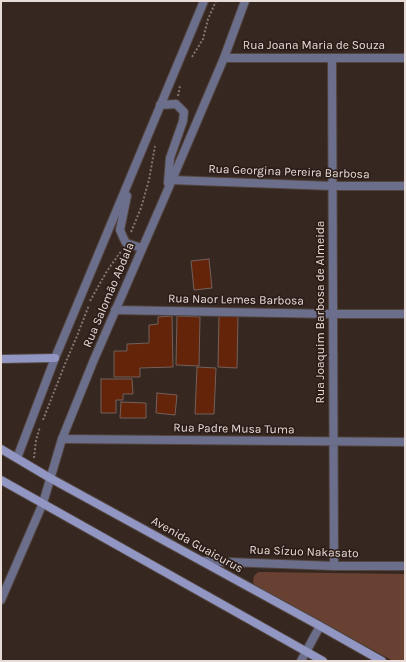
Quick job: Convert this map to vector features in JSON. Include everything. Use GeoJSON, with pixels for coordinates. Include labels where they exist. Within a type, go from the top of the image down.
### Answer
{"type":"FeatureCollection","features":[{"type":"Feature","properties":{"kind":"main road"},"geometry":{"type":"LineString","coordinates":[[1,359],[55,358]]}},
{"type":"Feature","properties":{"kind":"main road","name":"Avenida Guaicurus"},"geometry":{"type":"LineString","coordinates":[[1,449],[50,478],[382,661]]}},
{"type":"Feature","properties":{"kind":"main road"},"geometry":{"type":"LineString","coordinates":[[1,480],[323,661]]}},
{"type":"Feature","properties":{"kind":"street","name":"Rua Salomão Abdala"},"geometry":{"type":"LineString","coordinates":[[17,458],[55,358],[204,1]]}},
{"type":"Feature","properties":{"kind":"street","name":"Rua Salomão Abdala"},"geometry":{"type":"LineString","coordinates":[[1,600],[43,503],[62,439],[115,310],[224,58],[246,1]]}},
{"type":"Feature","properties":{"kind":"street","name":"Rua Joana Maria de Souza"},"geometry":{"type":"LineString","coordinates":[[224,58],[405,58]]}},
{"type":"Feature","properties":{"kind":"street","name":"Rua Joaquim Barbosa de Almeida"},"geometry":{"type":"LineString","coordinates":[[332,58],[334,566]]}},
{"type":"Feature","properties":{"kind":"street"},"geometry":{"type":"LineString","coordinates":[[160,105],[176,104],[184,112],[183,121],[170,158],[168,190]]}},
{"type":"Feature","properties":{"kind":"street"},"geometry":{"type":"LineString","coordinates":[[130,180],[120,230],[126,243],[142,248]]}},
{"type":"Feature","properties":{"kind":"street","name":"Rua Georgina Pereira Barbosa"},"geometry":{"type":"LineString","coordinates":[[172,180],[332,186],[405,186]]}},
{"type":"Feature","properties":{"kind":"street","name":"Rua Naor Lemes Barbosa"},"geometry":{"type":"LineString","coordinates":[[115,310],[405,314]]}},
{"type":"Feature","properties":{"kind":"street","name":"Rua Padre Musa Tuma"},"geometry":{"type":"LineString","coordinates":[[62,439],[405,442]]}},
{"type":"Feature","properties":{"kind":"street","name":"Rua Sízuo Nakasato"},"geometry":{"type":"LineString","coordinates":[[202,561],[334,566],[405,566]]}},
{"type":"Feature","properties":{"kind":"street"},"geometry":{"type":"LineString","coordinates":[[301,661],[320,626]]}},
{"type":"Feature","properties":{"kind":"shaded area"},"geometry":{"type":"Polygon","coordinates":[[[259,572],[405,574],[405,661],[393,661],[256,586],[253,582],[254,576],[259,572]]]}},
{"type":"Feature","properties":{"kind":"building"},"geometry":{"type":"Polygon","coordinates":[[[209,259],[212,288],[194,290],[191,261],[209,259]]]}},
{"type":"Feature","properties":{"kind":"building"},"geometry":{"type":"Polygon","coordinates":[[[219,315],[238,316],[237,368],[218,367],[219,315]]]}},
{"type":"Feature","properties":{"kind":"building"},"geometry":{"type":"Polygon","coordinates":[[[172,316],[173,367],[140,368],[140,377],[114,377],[114,351],[127,351],[127,344],[149,343],[149,325],[158,324],[158,317],[172,316]]]}},
{"type":"Feature","properties":{"kind":"building"},"geometry":{"type":"Polygon","coordinates":[[[177,316],[200,317],[199,366],[176,365],[177,316]]]}},
{"type":"Feature","properties":{"kind":"building"},"geometry":{"type":"Polygon","coordinates":[[[197,367],[216,368],[214,414],[195,414],[197,367]]]}},
{"type":"Feature","properties":{"kind":"building"},"geometry":{"type":"Polygon","coordinates":[[[101,379],[132,379],[133,394],[123,394],[123,400],[116,400],[116,413],[101,413],[101,379]]]}},
{"type":"Feature","properties":{"kind":"building"},"geometry":{"type":"Polygon","coordinates":[[[157,393],[177,395],[175,415],[156,413],[157,393]]]}},
{"type":"Feature","properties":{"kind":"building"},"geometry":{"type":"Polygon","coordinates":[[[121,402],[146,403],[146,418],[120,418],[121,402]]]}}]}
